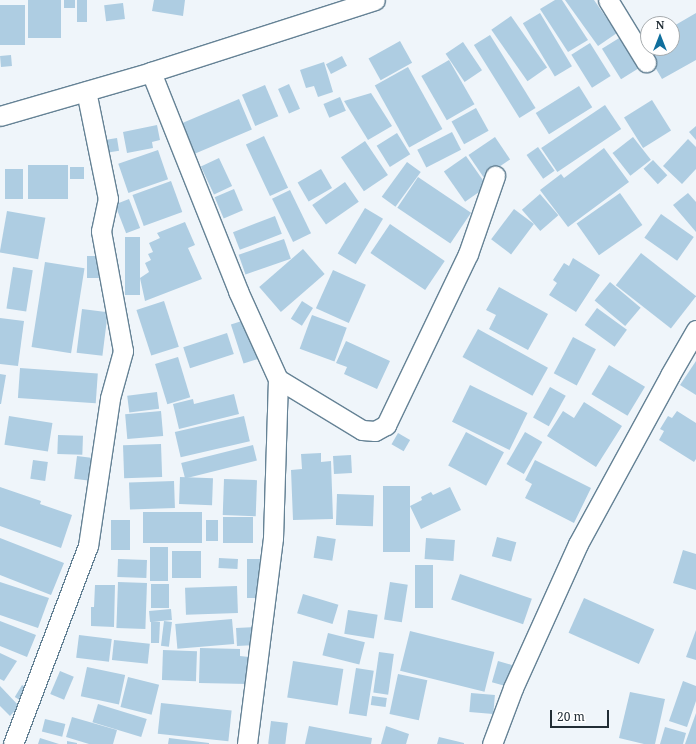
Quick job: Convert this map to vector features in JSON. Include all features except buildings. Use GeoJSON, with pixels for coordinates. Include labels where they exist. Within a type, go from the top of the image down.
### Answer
{"type":"FeatureCollection","features":[{"type":"Feature","properties":{"kind":"street"},"geometry":{"type":"LineString","coordinates":[[0,116],[151,72],[375,0]]}},
{"type":"Feature","properties":{"kind":"street"},"geometry":{"type":"LineString","coordinates":[[608,0],[646,62]]}},
{"type":"Feature","properties":{"kind":"street"},"geometry":{"type":"LineString","coordinates":[[151,72],[238,291],[278,379],[273,538],[247,744]]}},
{"type":"Feature","properties":{"kind":"street"},"geometry":{"type":"LineString","coordinates":[[13,744],[88,546],[110,398],[123,350],[101,231],[108,199],[86,91]]}},
{"type":"Feature","properties":{"kind":"street"},"geometry":{"type":"LineString","coordinates":[[278,379],[362,430],[375,431],[386,425],[468,254],[495,176]]}},
{"type":"Feature","properties":{"kind":"street"},"geometry":{"type":"LineString","coordinates":[[492,744],[512,688],[578,544],[670,375],[695,334]]}}]}
